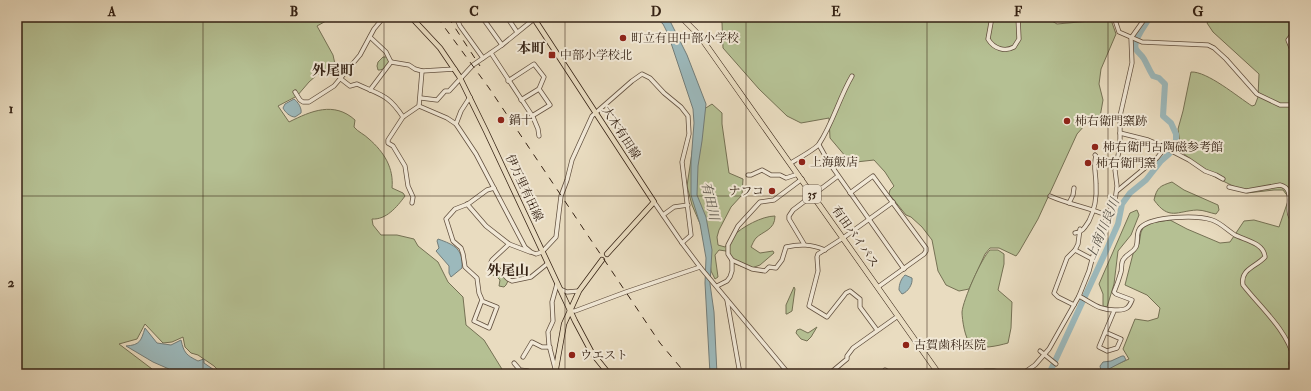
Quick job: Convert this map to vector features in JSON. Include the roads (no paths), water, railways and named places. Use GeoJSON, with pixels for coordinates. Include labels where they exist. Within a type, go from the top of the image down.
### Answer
{"type":"FeatureCollection","features":[{"type":"Feature","properties":{"kind":"highway","name":"有田バイパス"},"geometry":{"type":"LineString","coordinates":[[681,17],[699,35],[939,374]]}},
{"type":"Feature","properties":{"kind":"main road","name":"伊万里有田線"},"geometry":{"type":"LineString","coordinates":[[411,17],[440,48],[460,77],[570,311],[586,342],[602,366],[610,374]]}},
{"type":"Feature","properties":{"kind":"main road","name":"大木有田線"},"geometry":{"type":"LineString","coordinates":[[533,18],[654,202]]}},
{"type":"Feature","properties":{"kind":"main road"},"geometry":{"type":"LineString","coordinates":[[607,254],[654,202]]}},
{"type":"Feature","properties":{"kind":"main road"},"geometry":{"type":"LineString","coordinates":[[555,371],[564,324],[579,291],[602,260]]}},
{"type":"Feature","properties":{"kind":"street"},"geometry":{"type":"LineString","coordinates":[[295,92],[303,102],[310,102],[321,96],[341,79],[365,48],[370,37],[384,17]]}},
{"type":"Feature","properties":{"kind":"street"},"geometry":{"type":"LineString","coordinates":[[456,17],[483,58]]}},
{"type":"Feature","properties":{"kind":"street"},"geometry":{"type":"LineString","coordinates":[[482,17],[502,45]]}},
{"type":"Feature","properties":{"kind":"street"},"geometry":{"type":"LineString","coordinates":[[507,17],[517,32]]}},
{"type":"Feature","properties":{"kind":"street"},"geometry":{"type":"LineString","coordinates":[[992,17],[988,39],[994,46],[1009,50],[1014,47],[1019,39],[1018,17]]}},
{"type":"Feature","properties":{"kind":"street"},"geometry":{"type":"LineString","coordinates":[[1053,17],[1062,19],[1071,17]]}},
{"type":"Feature","properties":{"kind":"street"},"geometry":{"type":"LineString","coordinates":[[1114,17],[1119,32],[1138,41],[1208,45],[1214,48],[1226,59],[1257,94],[1280,105],[1291,105],[1294,102]]}},
{"type":"Feature","properties":{"kind":"street"},"geometry":{"type":"LineString","coordinates":[[1022,374],[1028,372],[1054,342],[1080,297],[1098,236],[1115,201],[1117,190],[1115,170],[1120,146],[1120,116],[1131,72],[1132,38],[1146,17]]}},
{"type":"Feature","properties":{"kind":"street"},"geometry":{"type":"LineString","coordinates":[[421,98],[437,100],[445,91],[449,91],[460,77],[473,65],[502,45],[533,18]]}},
{"type":"Feature","properties":{"kind":"street"},"geometry":{"type":"LineString","coordinates":[[1294,34],[1288,40],[1294,54]]}},
{"type":"Feature","properties":{"kind":"street"},"geometry":{"type":"LineString","coordinates":[[370,37],[386,52],[391,62]]}},
{"type":"Feature","properties":{"kind":"street"},"geometry":{"type":"LineString","coordinates":[[490,53],[532,116],[538,129],[539,136]]}},
{"type":"Feature","properties":{"kind":"street"},"geometry":{"type":"LineString","coordinates":[[391,62],[409,65],[422,71],[455,69]]}},
{"type":"Feature","properties":{"kind":"street"},"geometry":{"type":"LineString","coordinates":[[370,90],[391,62]]}},
{"type":"Feature","properties":{"kind":"street"},"geometry":{"type":"LineString","coordinates":[[508,81],[534,64],[544,77],[539,89],[521,100]]}},
{"type":"Feature","properties":{"kind":"street"},"geometry":{"type":"LineString","coordinates":[[412,203],[413,197],[408,186],[405,166],[393,146],[388,143],[390,136],[403,117],[420,106],[422,71]]}},
{"type":"Feature","properties":{"kind":"street"},"geometry":{"type":"LineString","coordinates":[[467,204],[486,226],[509,244],[536,254],[542,252],[556,237],[561,196],[578,144],[596,112],[642,74],[650,78],[664,93],[681,107],[688,116],[689,134],[682,162],[691,235],[682,243]]}},
{"type":"Feature","properties":{"kind":"street"},"geometry":{"type":"LineString","coordinates":[[791,163],[819,145],[827,132],[841,96],[852,76]]}},
{"type":"Feature","properties":{"kind":"street"},"geometry":{"type":"LineString","coordinates":[[341,79],[350,86],[357,84],[386,97],[397,108],[403,117]]}},
{"type":"Feature","properties":{"kind":"street"},"geometry":{"type":"LineString","coordinates":[[532,116],[550,105],[539,89]]}},
{"type":"Feature","properties":{"kind":"street"},"geometry":{"type":"LineString","coordinates":[[456,124],[461,111],[470,97]]}},
{"type":"Feature","properties":{"kind":"street"},"geometry":{"type":"LineString","coordinates":[[420,106],[447,118],[456,124],[476,154],[522,242],[531,252]]}},
{"type":"Feature","properties":{"kind":"street"},"geometry":{"type":"LineString","coordinates":[[1120,133],[1148,140],[1189,160],[1205,172],[1223,179]]}},
{"type":"Feature","properties":{"kind":"street"},"geometry":{"type":"LineString","coordinates":[[819,145],[838,176],[904,269]]}},
{"type":"Feature","properties":{"kind":"street"},"geometry":{"type":"LineString","coordinates":[[1117,190],[1157,158],[1165,148]]}},
{"type":"Feature","properties":{"kind":"street"},"geometry":{"type":"LineString","coordinates":[[1074,306],[1054,293],[1067,258],[1075,250],[1079,241],[1078,231],[1085,227],[1094,209],[1096,198],[1094,168],[1095,155]]}},
{"type":"Feature","properties":{"kind":"street"},"geometry":{"type":"LineString","coordinates":[[748,175],[762,170],[771,175],[780,175],[786,178],[798,174]]}},
{"type":"Feature","properties":{"kind":"street"},"geometry":{"type":"LineString","coordinates":[[804,244],[789,219],[789,216],[793,210],[838,176]]}},
{"type":"Feature","properties":{"kind":"street"},"geometry":{"type":"LineString","coordinates":[[850,193],[873,176],[926,248],[924,254],[878,287]]}},
{"type":"Feature","properties":{"kind":"street"},"geometry":{"type":"LineString","coordinates":[[802,179],[774,200],[760,202],[752,213],[738,226],[728,245],[728,254],[732,260],[752,269],[765,271],[769,267],[776,268],[782,260],[786,247],[804,244],[814,245],[825,250]]}},
{"type":"Feature","properties":{"kind":"street"},"geometry":{"type":"LineString","coordinates":[[1229,187],[1246,191],[1284,186],[1289,193],[1290,214],[1294,221]]}},
{"type":"Feature","properties":{"kind":"street"},"geometry":{"type":"LineString","coordinates":[[482,301],[497,307],[489,328],[474,321],[482,301],[479,293],[477,278],[465,267],[461,248],[454,241],[446,224],[446,219],[455,209],[467,204],[487,190],[494,188]]}},
{"type":"Feature","properties":{"kind":"street"},"geometry":{"type":"LineString","coordinates":[[1069,203],[1073,195],[1074,188]]}},
{"type":"Feature","properties":{"kind":"street"},"geometry":{"type":"LineString","coordinates":[[1050,196],[1083,208],[1094,209],[1108,216]]}},
{"type":"Feature","properties":{"kind":"street"},"geometry":{"type":"LineString","coordinates":[[654,202],[700,267],[789,374]]}},
{"type":"Feature","properties":{"kind":"street"},"geometry":{"type":"LineString","coordinates":[[877,330],[860,307],[860,299],[850,291],[846,293],[827,317],[809,306],[818,271],[818,254],[893,202]]}},
{"type":"Feature","properties":{"kind":"street"},"geometry":{"type":"LineString","coordinates":[[663,215],[674,207],[688,205]]}},
{"type":"Feature","properties":{"kind":"street"},"geometry":{"type":"LineString","coordinates":[[1080,297],[1104,310],[1124,311],[1130,306],[1132,300],[1114,292],[1122,270],[1123,261],[1137,245],[1138,233],[1141,226],[1152,220],[1164,218],[1197,218],[1211,220],[1223,225],[1233,234],[1250,241],[1263,250],[1265,257],[1244,274],[1242,279],[1243,285],[1270,316],[1287,342],[1294,358],[1291,363],[1293,374]]}},
{"type":"Feature","properties":{"kind":"street"},"geometry":{"type":"LineString","coordinates":[[509,244],[492,260],[492,262],[512,282],[531,277],[548,264]]}},
{"type":"Feature","properties":{"kind":"street"},"geometry":{"type":"LineString","coordinates":[[1075,250],[1092,259]]}},
{"type":"Feature","properties":{"kind":"street"},"geometry":{"type":"LineString","coordinates":[[717,286],[727,281],[730,277],[732,271],[732,260]]}},
{"type":"Feature","properties":{"kind":"street"},"geometry":{"type":"LineString","coordinates":[[570,311],[575,311],[700,267]]}},
{"type":"Feature","properties":{"kind":"street"},"geometry":{"type":"LineString","coordinates":[[555,371],[548,332],[553,321],[554,314],[552,302],[559,286],[567,292],[579,291]]}},
{"type":"Feature","properties":{"kind":"street"},"geometry":{"type":"LineString","coordinates":[[727,299],[740,374]]}},
{"type":"Feature","properties":{"kind":"street"},"geometry":{"type":"LineString","coordinates":[[1105,332],[1121,339],[1116,348],[1107,351],[1099,347],[1105,332],[1114,311]]}},
{"type":"Feature","properties":{"kind":"street"},"geometry":{"type":"LineString","coordinates":[[830,374],[848,359],[847,356],[853,348],[898,316]]}},
{"type":"Feature","properties":{"kind":"street"},"geometry":{"type":"LineString","coordinates":[[523,357],[532,342],[542,347],[550,347]]}},
{"type":"Feature","properties":{"kind":"street"},"geometry":{"type":"LineString","coordinates":[[1040,351],[1056,364]]}},
{"type":"Feature","properties":{"kind":"street"},"geometry":{"type":"LineString","coordinates":[[514,363],[520,370],[528,371],[531,374]]}},
{"type":"Feature","properties":{"kind":"street"},"geometry":{"type":"LineString","coordinates":[[882,374],[885,370],[892,374]]}},
{"type":"Feature","properties":{"kind":"water","name":"有田川"},"geometry":{"type":"Polygon","coordinates":[[[655,17],[668,17],[687,55],[706,104],[698,166],[697,195],[706,217],[712,250],[710,284],[714,312],[717,374],[710,374],[705,283],[706,258],[700,224],[691,195],[691,162],[694,123],[693,109],[668,34],[663,24],[655,17]]]}},
{"type":"Feature","properties":{"kind":"water"},"geometry":{"type":"Polygon","coordinates":[[[294,99],[301,109],[301,113],[295,117],[288,114],[283,108],[285,104],[294,99]]]}},
{"type":"Feature","properties":{"kind":"water"},"geometry":{"type":"Polygon","coordinates":[[[438,239],[449,243],[457,249],[461,256],[462,268],[451,277],[449,273],[449,266],[436,251],[439,248],[437,241],[438,239]]]}},
{"type":"Feature","properties":{"kind":"water"},"geometry":{"type":"Polygon","coordinates":[[[905,275],[912,278],[912,280],[908,290],[902,294],[899,290],[899,286],[905,275]]]}},
{"type":"Feature","properties":{"kind":"water"},"geometry":{"type":"Polygon","coordinates":[[[145,328],[157,343],[171,345],[181,340],[183,348],[188,355],[198,361],[204,359],[204,363],[220,374],[174,374],[169,369],[153,362],[126,346],[134,345],[139,342],[145,328]]]}},
{"type":"Feature","properties":{"kind":"water"},"geometry":{"type":"Polygon","coordinates":[[[1124,356],[1126,360],[1103,372],[1101,371],[1100,366],[1103,362],[1111,361],[1124,356]]]}},
{"type":"Feature","properties":{"kind":"waterway","name":"上南川良川"},"geometry":{"type":"LineString","coordinates":[[1049,374],[1118,224],[1122,204],[1130,193],[1146,180],[1176,144],[1176,134],[1171,123],[1163,116],[1165,84],[1159,78],[1153,76],[1135,46],[1138,37],[1150,17],[1161,19],[1166,17]]}},
{"type":"Feature","properties":{"kind":"railway"},"geometry":{"type":"LineString","coordinates":[[437,17],[489,88],[660,343],[686,374]]}},
{"type":"Feature","properties":{"kind":"railway"},"geometry":{"type":"LineString","coordinates":[[448,17],[480,66]]}},
{"type":"Feature","properties":{"kind":"place","name":"町立有田中部小学校"},"geometry":{"type":"Point","coordinates":[623,38]}},
{"type":"Feature","properties":{"kind":"place","name":"中部小学校北"},"geometry":{"type":"Point","coordinates":[552,55]}},
{"type":"Feature","properties":{"kind":"place","name":"鍋十"},"geometry":{"type":"Point","coordinates":[501,120]}},
{"type":"Feature","properties":{"kind":"place","name":"柿右衛門窯跡"},"geometry":{"type":"Point","coordinates":[1067,121]}},
{"type":"Feature","properties":{"kind":"place","name":"柿右衛門古陶磁参考館"},"geometry":{"type":"Point","coordinates":[1095,147]}},
{"type":"Feature","properties":{"kind":"place","name":"上海飯店"},"geometry":{"type":"Point","coordinates":[802,162]}},
{"type":"Feature","properties":{"kind":"place","name":"柿右衛門窯"},"geometry":{"type":"Point","coordinates":[1088,163]}},
{"type":"Feature","properties":{"kind":"place","name":"ナフコ"},"geometry":{"type":"Point","coordinates":[772,191]}},
{"type":"Feature","properties":{"kind":"place","name":"古賀歯科医院"},"geometry":{"type":"Point","coordinates":[906,345]}},
{"type":"Feature","properties":{"kind":"place","name":"ウエスト"},"geometry":{"type":"Point","coordinates":[572,355]}},
{"type":"Feature","properties":{"kind":"district","name":"本町"},"geometry":{"type":"Point","coordinates":[531,48]}},
{"type":"Feature","properties":{"kind":"district","name":"外尾町"},"geometry":{"type":"Point","coordinates":[333,70]}},
{"type":"Feature","properties":{"kind":"district","name":"外尾山"},"geometry":{"type":"Point","coordinates":[508,270]}}]}
